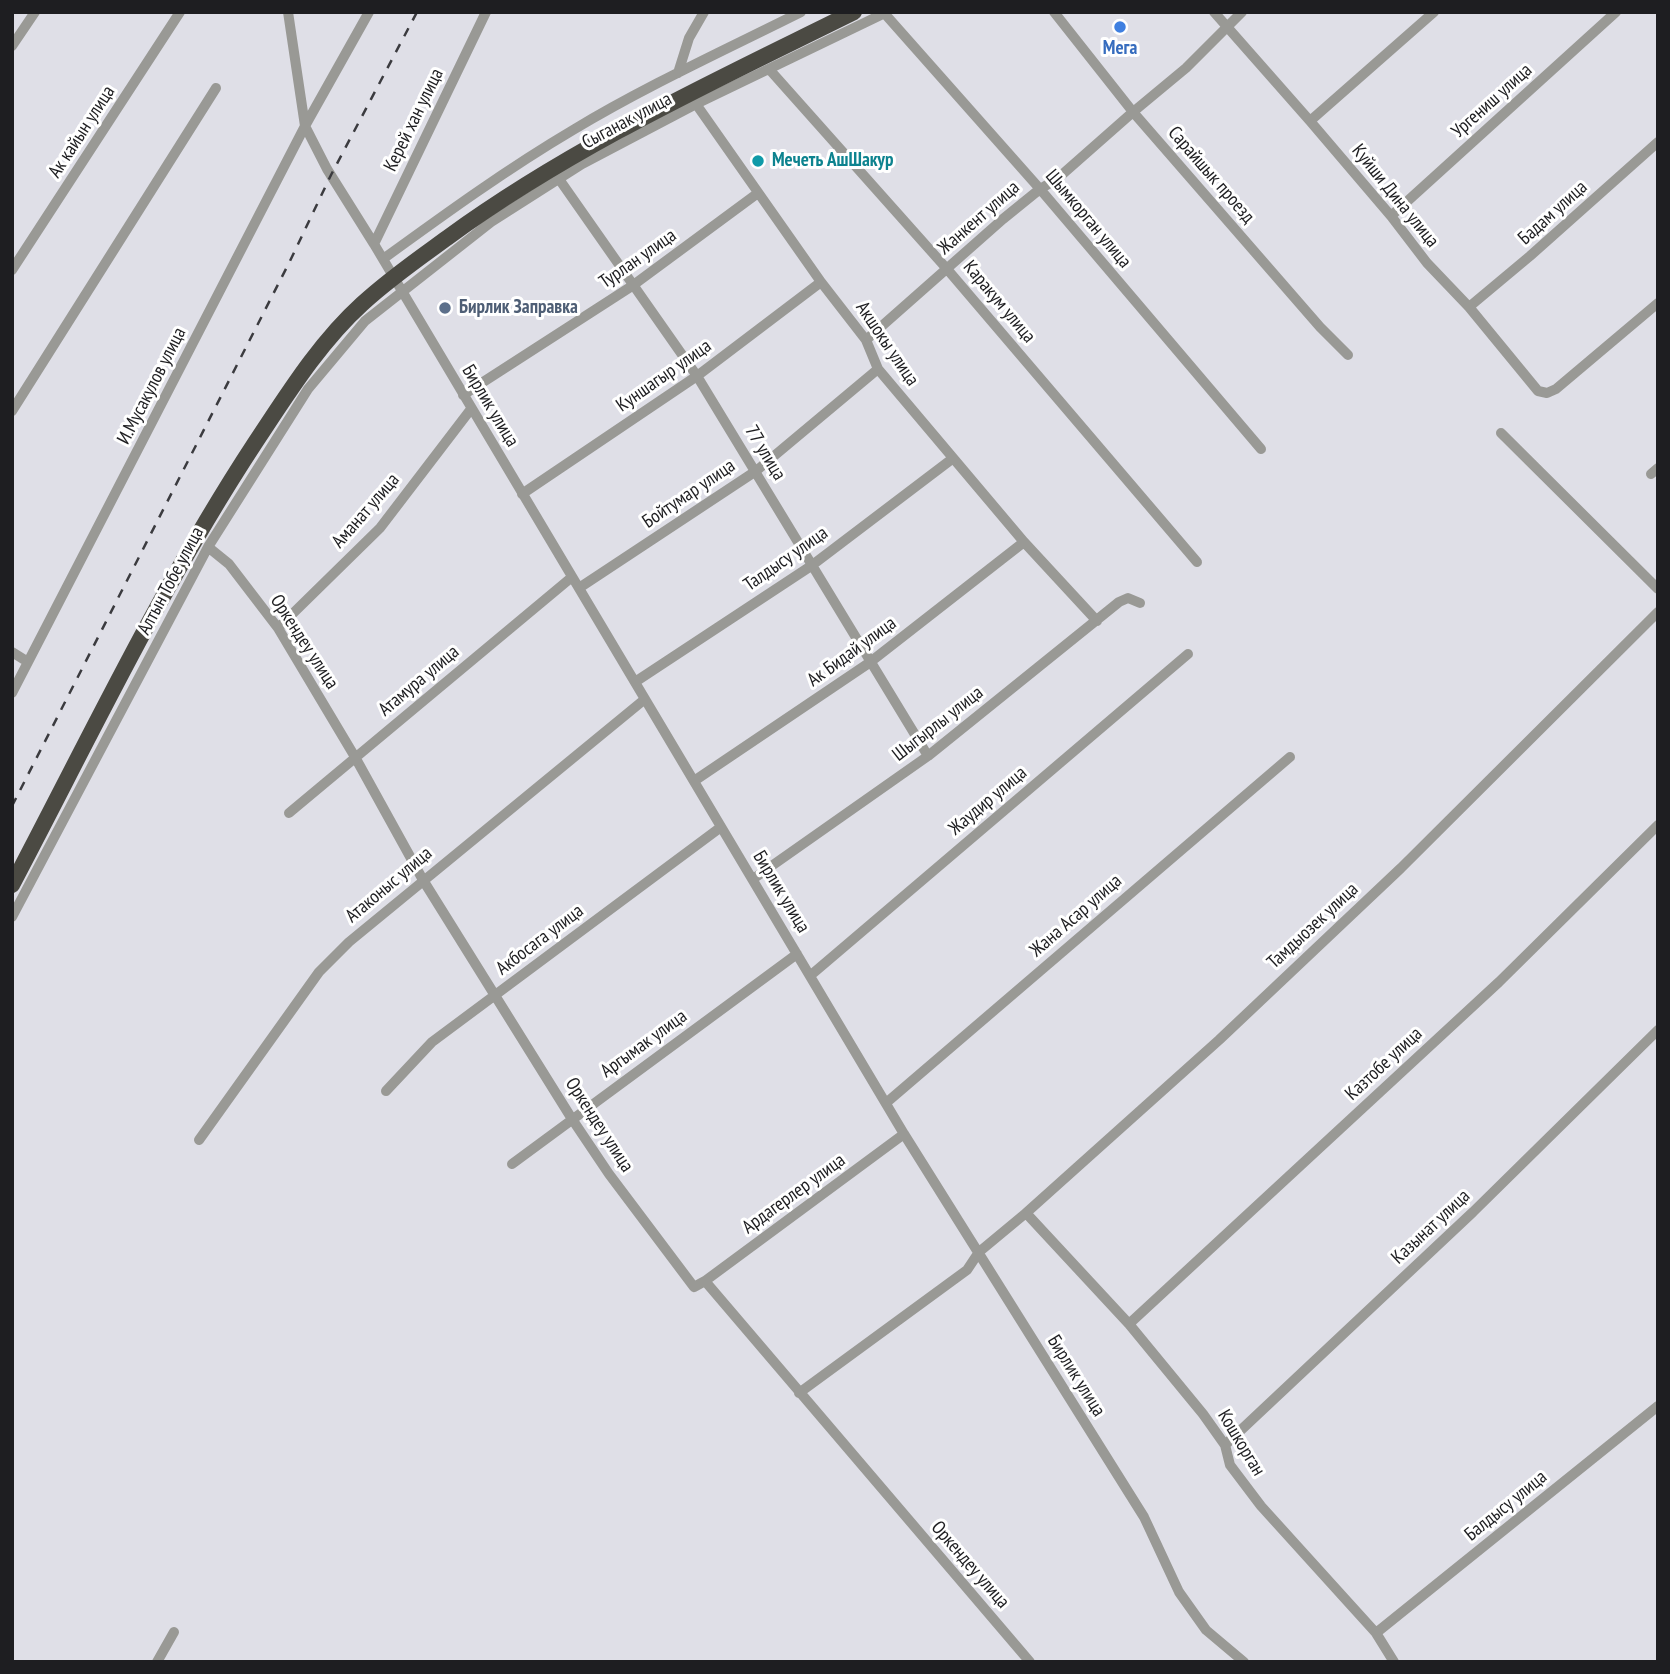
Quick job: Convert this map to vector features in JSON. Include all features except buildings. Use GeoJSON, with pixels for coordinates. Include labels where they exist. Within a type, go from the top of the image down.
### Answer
{"type":"FeatureCollection","features":[{"type":"Feature","properties":{"kind":"highway"},"geometry":{"type":"LineString","coordinates":[[12,863],[174,556],[221,477],[278,390],[307,351],[353,298],[388,268],[508,182],[650,103],[834,12]]}},
{"type":"Feature","properties":{"kind":"highway"},"geometry":{"type":"LineString","coordinates":[[12,885],[183,561],[229,482],[315,357],[361,305],[388,268],[585,148],[855,12]]}},
{"type":"Feature","properties":{"kind":"street"},"geometry":{"type":"LineString","coordinates":[[12,47],[35,12]]}},
{"type":"Feature","properties":{"kind":"street","name":"Ак кайын улица"},"geometry":{"type":"LineString","coordinates":[[12,270],[180,12]]}},
{"type":"Feature","properties":{"kind":"street","name":"Бирлик улица"},"geometry":{"type":"LineString","coordinates":[[288,12],[305,126],[327,169],[811,975],[904,1135],[1144,1517],[1179,1592],[1193,1615],[1206,1630],[1244,1662]]}},
{"type":"Feature","properties":{"kind":"street","name":"И.Мусакулов улица"},"geometry":{"type":"LineString","coordinates":[[12,693],[305,126],[369,12]]}},
{"type":"Feature","properties":{"kind":"street","name":"Керей хан улица"},"geometry":{"type":"LineString","coordinates":[[374,244],[486,12]]}},
{"type":"Feature","properties":{"kind":"street"},"geometry":{"type":"LineString","coordinates":[[678,73],[689,38],[704,12]]}},
{"type":"Feature","properties":{"kind":"street"},"geometry":{"type":"LineString","coordinates":[[388,268],[504,172],[576,128],[678,73],[801,12]]}},
{"type":"Feature","properties":{"kind":"street","name":"Сарайшык проезд"},"geometry":{"type":"LineString","coordinates":[[1054,12],[1133,112],[1320,327],[1349,355]]}},
{"type":"Feature","properties":{"kind":"street","name":"Куйши Дина улица"},"geometry":{"type":"LineString","coordinates":[[1213,12],[1310,121],[1391,216],[1427,263],[1469,307],[1538,391],[1552,392],[1658,303]]}},
{"type":"Feature","properties":{"kind":"street","name":"Жанкент улица"},"geometry":{"type":"LineString","coordinates":[[866,340],[1040,188],[1057,179],[1186,68],[1242,12]]}},
{"type":"Feature","properties":{"kind":"street"},"geometry":{"type":"LineString","coordinates":[[1310,121],[1434,12]]}},
{"type":"Feature","properties":{"kind":"street","name":"Ургениш улица"},"geometry":{"type":"LineString","coordinates":[[1391,216],[1616,12]]}},
{"type":"Feature","properties":{"kind":"street","name":"Сыганак улица"},"geometry":{"type":"LineString","coordinates":[[402,292],[491,222],[582,164],[696,104],[886,13]]}},
{"type":"Feature","properties":{"kind":"street","name":"Шымкорган улица"},"geometry":{"type":"LineString","coordinates":[[886,13],[1040,188],[1261,449]]}},
{"type":"Feature","properties":{"kind":"street","name":"Каракум улица"},"geometry":{"type":"LineString","coordinates":[[769,69],[947,269],[1197,562]]}},
{"type":"Feature","properties":{"kind":"street"},"geometry":{"type":"LineString","coordinates":[[12,411],[216,88]]}},
{"type":"Feature","properties":{"kind":"street","name":"Акшокы улица"},"geometry":{"type":"LineString","coordinates":[[696,104],[821,282],[866,340],[878,369],[1024,542],[1097,621]]}},
{"type":"Feature","properties":{"kind":"street","name":"Бадам улица"},"geometry":{"type":"LineString","coordinates":[[1469,307],[1658,142]]}},
{"type":"Feature","properties":{"kind":"street","name":"77 улица"},"geometry":{"type":"LineString","coordinates":[[559,178],[696,376],[928,756]]}},
{"type":"Feature","properties":{"kind":"street","name":"Турлан улица"},"geometry":{"type":"LineString","coordinates":[[463,395],[632,286],[758,193]]}},
{"type":"Feature","properties":{"kind":"street","name":"Куншагыр улица"},"geometry":{"type":"LineString","coordinates":[[522,494],[696,376],[821,282]]}},
{"type":"Feature","properties":{"kind":"street","name":"Алтын Тобе улица"},"geometry":{"type":"LineString","coordinates":[[12,916],[208,547],[308,389],[365,321],[402,292]]}},
{"type":"Feature","properties":{"kind":"street","name":"Бойтумар улица"},"geometry":{"type":"LineString","coordinates":[[579,588],[756,471],[878,369]]}},
{"type":"Feature","properties":{"kind":"street","name":"Аманат улица"},"geometry":{"type":"LineString","coordinates":[[278,628],[380,528],[471,409]]}},
{"type":"Feature","properties":{"kind":"street"},"geometry":{"type":"LineString","coordinates":[[1501,433],[1658,589]]}},
{"type":"Feature","properties":{"kind":"street","name":"Талдысу улица"},"geometry":{"type":"LineString","coordinates":[[635,682],[811,566],[952,458]]}},
{"type":"Feature","properties":{"kind":"street","name":"Ак Бидай улица"},"geometry":{"type":"LineString","coordinates":[[694,782],[869,663],[1024,542]]}},
{"type":"Feature","properties":{"kind":"street","name":"Оркендеу улица"},"geometry":{"type":"LineString","coordinates":[[208,547],[229,564],[278,628],[355,757],[423,880],[572,1119],[617,1185],[694,1287],[705,1281],[1030,1662]]}},
{"type":"Feature","properties":{"kind":"street","name":"Атамура улица"},"geometry":{"type":"LineString","coordinates":[[289,813],[572,577]]}},
{"type":"Feature","properties":{"kind":"street","name":"Шыгырлы улица"},"geometry":{"type":"LineString","coordinates":[[753,879],[928,756],[1097,621],[1107,610],[1124,599],[1134,599],[1140,603]]}},
{"type":"Feature","properties":{"kind":"street","name":"Тамдыозек улица"},"geometry":{"type":"LineString","coordinates":[[799,1392],[967,1270],[979,1252],[1219,1040],[1401,868],[1658,612]]}},
{"type":"Feature","properties":{"kind":"street"},"geometry":{"type":"LineString","coordinates":[[12,652],[29,662]]}},
{"type":"Feature","properties":{"kind":"street","name":"Жаудир улица"},"geometry":{"type":"LineString","coordinates":[[811,975],[1188,654]]}},
{"type":"Feature","properties":{"kind":"street","name":"Атаконыс улица"},"geometry":{"type":"LineString","coordinates":[[199,1140],[319,972],[349,942],[645,699]]}},
{"type":"Feature","properties":{"kind":"street","name":"Жана Асар улица"},"geometry":{"type":"LineString","coordinates":[[886,1103],[1290,757]]}},
{"type":"Feature","properties":{"kind":"street","name":"Казтобе улица"},"geometry":{"type":"LineString","coordinates":[[1129,1324],[1499,982],[1658,825]]}},
{"type":"Feature","properties":{"kind":"street","name":"Акбосага улица"},"geometry":{"type":"LineString","coordinates":[[386,1090],[432,1042],[721,827]]}},
{"type":"Feature","properties":{"kind":"street","name":"Аргымак улица"},"geometry":{"type":"LineString","coordinates":[[512,1164],[797,954]]}},
{"type":"Feature","properties":{"kind":"street","name":"Казынат улица"},"geometry":{"type":"LineString","coordinates":[[1225,1445],[1473,1212],[1658,1030]]}},
{"type":"Feature","properties":{"kind":"street","name":"Ардагерлер улица"},"geometry":{"type":"LineString","coordinates":[[705,1281],[904,1135]]}},
{"type":"Feature","properties":{"kind":"street","name":"Кошкорган"},"geometry":{"type":"LineString","coordinates":[[1026,1213],[1129,1324],[1225,1445],[1230,1465],[1261,1506],[1376,1633],[1394,1662]]}},
{"type":"Feature","properties":{"kind":"street","name":"Балдысу улица"},"geometry":{"type":"LineString","coordinates":[[1376,1633],[1658,1406]]}},
{"type":"Feature","properties":{"kind":"street"},"geometry":{"type":"LineString","coordinates":[[157,1662],[174,1632]]}},
{"type":"Feature","properties":{"kind":"railway"},"geometry":{"type":"LineString","coordinates":[[12,806],[290,261],[331,175],[417,12]]}},
{"type":"Feature","properties":{"kind":"place","name":"Мега"},"geometry":{"type":"Point","coordinates":[1120,27]}},
{"type":"Feature","properties":{"kind":"place","name":"Мечеть АшШакур"},"geometry":{"type":"Point","coordinates":[758,161]}},
{"type":"Feature","properties":{"kind":"place","name":"Бирлик Заправка"},"geometry":{"type":"Point","coordinates":[445,308]}}]}
